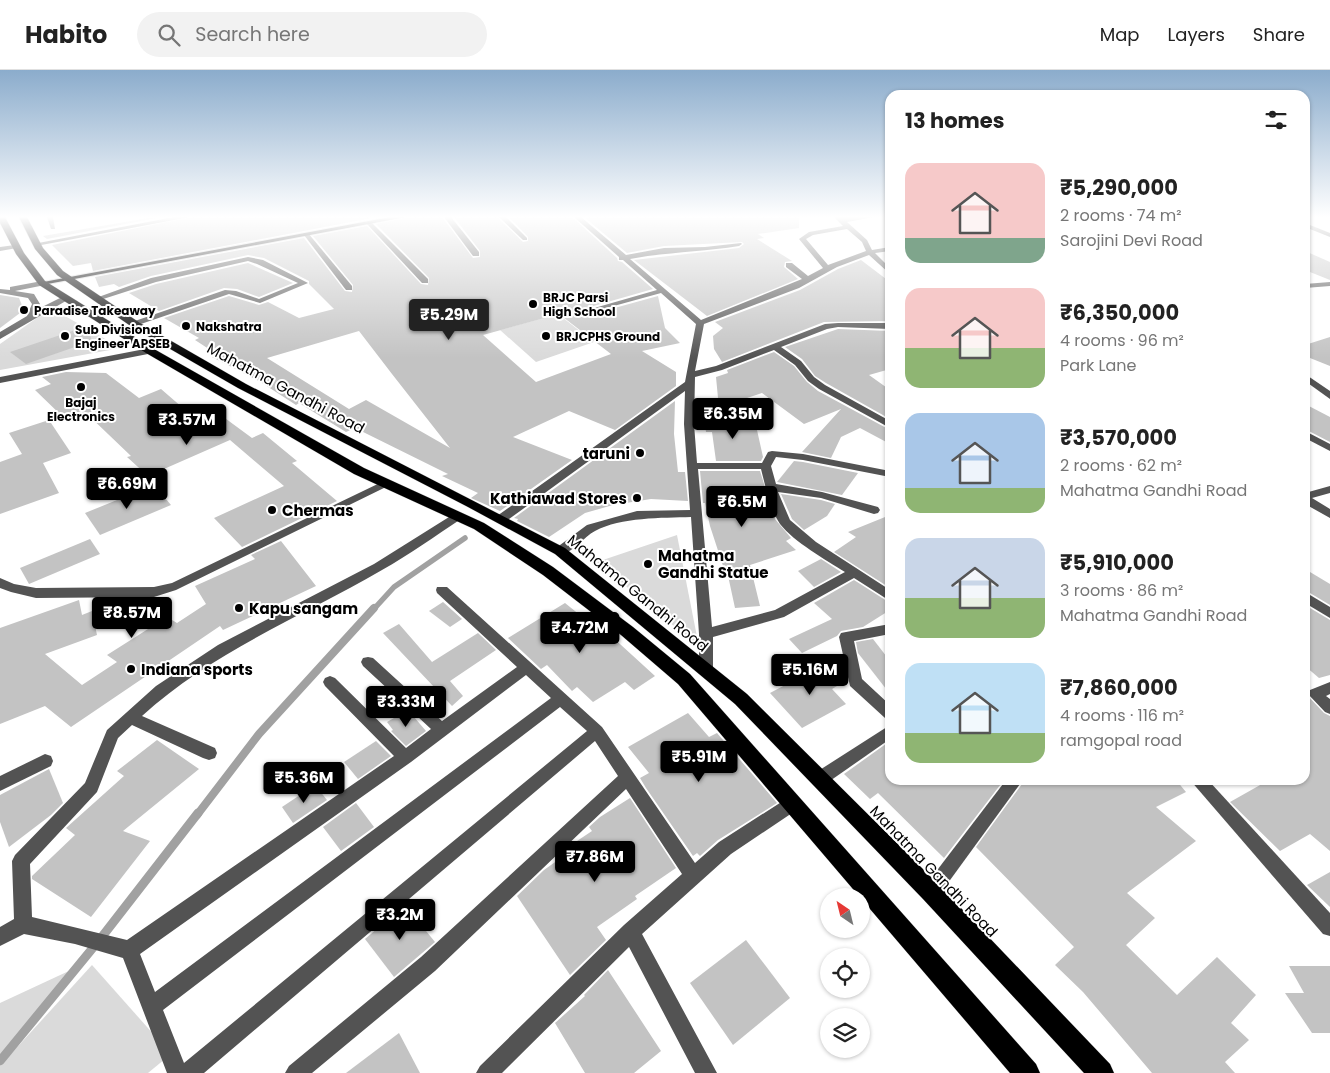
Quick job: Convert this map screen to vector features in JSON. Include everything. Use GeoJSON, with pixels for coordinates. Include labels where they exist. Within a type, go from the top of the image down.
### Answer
{"type":"FeatureCollection","features":[{"type":"Feature","properties":{"kind":"highway"},"geometry":{"type":"LineString","coordinates":[[28,264],[40,280],[150,351],[345,463],[479,526],[548,571],[627,631],[684,679],[1027,1073]]}},
{"type":"Feature","properties":{"kind":"highway","name":"Mahatma Gandhi Road"},"geometry":{"type":"LineString","coordinates":[[53,264],[63,276],[135,324],[242,386],[560,551],[741,699],[931,892],[1102,1073]]}},
{"type":"Feature","properties":{"kind":"main road"},"geometry":{"type":"LineString","coordinates":[[63,276],[130,264]]}},
{"type":"Feature","properties":{"kind":"main road"},"geometry":{"type":"LineString","coordinates":[[40,280],[134,264]]}},
{"type":"Feature","properties":{"kind":"street"},"geometry":{"type":"LineString","coordinates":[[97,299],[154,280],[230,264]]}},
{"type":"Feature","properties":{"kind":"street"},"geometry":{"type":"LineString","coordinates":[[135,324],[228,292],[237,292],[256,301],[304,283],[264,264]]}},
{"type":"Feature","properties":{"kind":"street"},"geometry":{"type":"LineString","coordinates":[[330,264],[349,288]]}},
{"type":"Feature","properties":{"kind":"street"},"geometry":{"type":"LineString","coordinates":[[408,264],[425,281]]}},
{"type":"Feature","properties":{"kind":"street"},"geometry":{"type":"LineString","coordinates":[[629,264],[700,323]]}},
{"type":"Feature","properties":{"kind":"street"},"geometry":{"type":"LineString","coordinates":[[824,264],[827,268]]}},
{"type":"Feature","properties":{"kind":"street"},"geometry":{"type":"LineString","coordinates":[[700,323],[796,286],[827,268],[838,264]]}},
{"type":"Feature","properties":{"kind":"street"},"geometry":{"type":"LineString","coordinates":[[789,265],[808,280]]}},
{"type":"Feature","properties":{"kind":"street"},"geometry":{"type":"LineString","coordinates":[[1,289],[40,280]]}},
{"type":"Feature","properties":{"kind":"street"},"geometry":{"type":"LineString","coordinates":[[1310,285],[1330,284]]}},
{"type":"Feature","properties":{"kind":"street"},"geometry":{"type":"LineString","coordinates":[[1,289],[31,296],[36,304],[31,316]]}},
{"type":"Feature","properties":{"kind":"street"},"geometry":{"type":"LineString","coordinates":[[581,313],[661,291]]}},
{"type":"Feature","properties":{"kind":"street"},"geometry":{"type":"LineString","coordinates":[[0,336],[31,316],[67,298]]}},
{"type":"Feature","properties":{"kind":"street"},"geometry":{"type":"LineString","coordinates":[[700,323],[690,379],[688,424],[706,634],[706,669]]}},
{"type":"Feature","properties":{"kind":"street"},"geometry":{"type":"LineString","coordinates":[[501,519],[690,379],[838,324],[885,326]]}},
{"type":"Feature","properties":{"kind":"street"},"geometry":{"type":"LineString","coordinates":[[775,347],[798,363],[811,379],[822,387],[885,422]]}},
{"type":"Feature","properties":{"kind":"street"},"geometry":{"type":"LineString","coordinates":[[0,380],[150,351]]}},
{"type":"Feature","properties":{"kind":"street"},"geometry":{"type":"LineString","coordinates":[[1310,381],[1330,396]]}},
{"type":"Feature","properties":{"kind":"street"},"geometry":{"type":"LineString","coordinates":[[1310,437],[1330,448]]}},
{"type":"Feature","properties":{"kind":"street"},"geometry":{"type":"LineString","coordinates":[[885,473],[802,457],[772,454],[766,466],[785,522],[854,574],[885,593]]}},
{"type":"Feature","properties":{"kind":"street"},"geometry":{"type":"LineString","coordinates":[[692,466],[766,466]]}},
{"type":"Feature","properties":{"kind":"street"},"geometry":{"type":"LineString","coordinates":[[0,582],[11,588],[36,593],[154,592],[176,586],[386,483]]}},
{"type":"Feature","properties":{"kind":"street"},"geometry":{"type":"LineString","coordinates":[[772,487],[822,495],[874,510]]}},
{"type":"Feature","properties":{"kind":"street"},"geometry":{"type":"LineString","coordinates":[[1310,496],[1330,489]]}},
{"type":"Feature","properties":{"kind":"street"},"geometry":{"type":"LineString","coordinates":[[1310,501],[1330,514]]}},
{"type":"Feature","properties":{"kind":"street"},"geometry":{"type":"LineString","coordinates":[[560,551],[592,528],[637,514],[696,514]]}},
{"type":"Feature","properties":{"kind":"street"},"geometry":{"type":"LineString","coordinates":[[23,924],[21,861],[91,787],[112,734],[161,690],[222,649],[378,567],[457,516]]}},
{"type":"Feature","properties":{"kind":"street"},"geometry":{"type":"LineString","coordinates":[[706,634],[779,614],[854,574]]}},
{"type":"Feature","properties":{"kind":"street"},"geometry":{"type":"LineString","coordinates":[[442,590],[596,731],[693,876]]}},
{"type":"Feature","properties":{"kind":"street"},"geometry":{"type":"LineString","coordinates":[[1310,600],[1330,613]]}},
{"type":"Feature","properties":{"kind":"street"},"geometry":{"type":"LineString","coordinates":[[885,630],[846,638],[855,682],[885,709]]}},
{"type":"Feature","properties":{"kind":"street"},"geometry":{"type":"LineString","coordinates":[[368,662],[442,730]]}},
{"type":"Feature","properties":{"kind":"street"},"geometry":{"type":"LineString","coordinates":[[124,949],[405,757],[527,667]]}},
{"type":"Feature","properties":{"kind":"street"},"geometry":{"type":"LineString","coordinates":[[330,682],[405,757]]}},
{"type":"Feature","properties":{"kind":"street"},"geometry":{"type":"LineString","coordinates":[[1310,694],[1330,688]]}},
{"type":"Feature","properties":{"kind":"street"},"geometry":{"type":"LineString","coordinates":[[1310,694],[1330,708]]}},
{"type":"Feature","properties":{"kind":"street"},"geometry":{"type":"LineString","coordinates":[[152,1007],[561,698]]}},
{"type":"Feature","properties":{"kind":"street"},"geometry":{"type":"LineString","coordinates":[[130,718],[209,753]]}},
{"type":"Feature","properties":{"kind":"street"},"geometry":{"type":"LineString","coordinates":[[188,1073],[596,731]]}},
{"type":"Feature","properties":{"kind":"street"},"geometry":{"type":"LineString","coordinates":[[820,778],[885,735]]}},
{"type":"Feature","properties":{"kind":"street"},"geometry":{"type":"LineString","coordinates":[[0,784],[45,762]]}},
{"type":"Feature","properties":{"kind":"street"},"geometry":{"type":"LineString","coordinates":[[296,1073],[428,964],[628,777]]}},
{"type":"Feature","properties":{"kind":"street"},"geometry":{"type":"LineString","coordinates":[[931,892],[1011,785]]}},
{"type":"Feature","properties":{"kind":"street"},"geometry":{"type":"LineString","coordinates":[[1202,785],[1330,927]]}},
{"type":"Feature","properties":{"kind":"street"},"geometry":{"type":"LineString","coordinates":[[487,1073],[631,932],[693,876],[725,848],[792,804]]}},
{"type":"Feature","properties":{"kind":"street"},"geometry":{"type":"LineString","coordinates":[[0,936],[23,924],[75,935],[124,949],[152,1007],[178,1073]]}},
{"type":"Feature","properties":{"kind":"street"},"geometry":{"type":"LineString","coordinates":[[631,932],[706,1073]]}},
{"type":"Feature","properties":{"kind":"shaded area"},"geometry":{"type":"Polygon","coordinates":[[[51,308],[121,348],[0,370],[0,344],[51,308]]]}},
{"type":"Feature","properties":{"kind":"shaded area","name":"BRJCPHS Ground"},"geometry":{"type":"Polygon","coordinates":[[[558,314],[594,342],[536,362],[500,330],[558,314]]]}},
{"type":"Feature","properties":{"kind":"shaded area"},"geometry":{"type":"Polygon","coordinates":[[[677,535],[699,647],[597,562],[677,535]]]}},
{"type":"Feature","properties":{"kind":"shaded area"},"geometry":{"type":"Polygon","coordinates":[[[92,965],[171,1054],[148,1073],[0,1073],[0,1066],[92,965]]]}},
{"type":"Feature","properties":{"kind":"shaded area"},"geometry":{"type":"Polygon","coordinates":[[[71,970],[0,1057],[0,1003],[71,970]]]}},
{"type":"Feature","properties":{"kind":"building"},"geometry":{"type":"Polygon","coordinates":[[[71,264],[86,264],[73,266],[71,264]]]}},
{"type":"Feature","properties":{"kind":"building"},"geometry":{"type":"Polygon","coordinates":[[[91,264],[131,264],[93,271],[91,264]]]}},
{"type":"Feature","properties":{"kind":"building"},"geometry":{"type":"Polygon","coordinates":[[[166,264],[207,264],[151,276],[119,287],[114,284],[99,287],[95,277],[166,264]]]}},
{"type":"Feature","properties":{"kind":"building"},"geometry":{"type":"Polygon","coordinates":[[[244,264],[250,264],[293,283],[259,297],[237,289],[224,288],[159,311],[129,293],[156,284],[244,264]]]}},
{"type":"Feature","properties":{"kind":"building"},"geometry":{"type":"Polygon","coordinates":[[[275,264],[324,264],[345,291],[352,292],[353,285],[336,264],[402,264],[421,284],[428,285],[429,278],[415,264],[624,264],[653,289],[576,311],[575,314],[582,317],[658,296],[665,328],[680,343],[642,351],[676,372],[676,386],[615,430],[569,411],[513,437],[572,460],[500,511],[471,498],[478,493],[442,476],[448,474],[355,428],[346,432],[299,403],[296,405],[259,381],[212,357],[218,355],[195,340],[199,338],[164,318],[229,296],[259,305],[268,302],[299,318],[334,309],[309,284],[309,281],[275,264]],[[559,314],[483,335],[536,382],[611,354],[559,314]],[[359,331],[267,358],[349,409],[366,400],[450,448],[359,331]]]}},
{"type":"Feature","properties":{"kind":"building"},"geometry":{"type":"Polygon","coordinates":[[[639,264],[785,264],[784,267],[798,279],[707,316],[639,264]]]}},
{"type":"Feature","properties":{"kind":"building"},"geometry":{"type":"Polygon","coordinates":[[[851,264],[866,264],[885,278],[885,321],[824,322],[722,362],[714,349],[713,336],[723,328],[715,322],[800,290],[851,264]]]}},
{"type":"Feature","properties":{"kind":"building"},"geometry":{"type":"Polygon","coordinates":[[[1310,264],[1330,264],[1330,280],[1310,272],[1310,264]]]}},
{"type":"Feature","properties":{"kind":"building"},"geometry":{"type":"Polygon","coordinates":[[[0,295],[19,298],[24,310],[0,328],[0,295]]]}},
{"type":"Feature","properties":{"kind":"building"},"geometry":{"type":"Polygon","coordinates":[[[87,326],[92,341],[26,364],[10,352],[87,326]]]}},
{"type":"Feature","properties":{"kind":"building"},"geometry":{"type":"Polygon","coordinates":[[[838,329],[885,331],[885,370],[869,375],[885,386],[885,416],[815,376],[802,359],[785,347],[838,329]]]}},
{"type":"Feature","properties":{"kind":"building"},"geometry":{"type":"Polygon","coordinates":[[[1330,337],[1330,366],[1310,358],[1310,343],[1330,337]]]}},
{"type":"Feature","properties":{"kind":"building"},"geometry":{"type":"Polygon","coordinates":[[[774,352],[794,366],[807,382],[818,391],[885,427],[885,441],[860,428],[841,437],[831,458],[802,452],[841,409],[804,424],[762,393],[726,405],[718,398],[716,377],[728,373],[727,370],[774,352]]]}},
{"type":"Feature","properties":{"kind":"building"},"geometry":{"type":"Polygon","coordinates":[[[66,372],[106,373],[139,398],[161,389],[183,408],[193,404],[214,419],[218,413],[252,438],[263,433],[297,461],[292,463],[337,501],[242,547],[214,518],[284,486],[230,440],[148,476],[127,457],[131,456],[85,412],[65,419],[35,390],[51,384],[42,377],[66,372]]]}},
{"type":"Feature","properties":{"kind":"building"},"geometry":{"type":"Polygon","coordinates":[[[675,401],[674,434],[678,472],[685,472],[688,501],[651,499],[613,505],[585,513],[549,537],[514,518],[675,401]]]}},
{"type":"Feature","properties":{"kind":"building"},"geometry":{"type":"Polygon","coordinates":[[[1310,407],[1330,417],[1330,442],[1310,432],[1310,407]]]}},
{"type":"Feature","properties":{"kind":"building"},"geometry":{"type":"Polygon","coordinates":[[[709,411],[751,430],[757,430],[763,457],[761,461],[716,461],[712,432],[706,432],[704,417],[710,416],[709,411]]]}},
{"type":"Feature","properties":{"kind":"building"},"geometry":{"type":"Polygon","coordinates":[[[49,420],[71,453],[43,463],[59,493],[0,514],[0,462],[22,454],[9,433],[49,420]]]}},
{"type":"Feature","properties":{"kind":"building"},"geometry":{"type":"Polygon","coordinates":[[[794,461],[858,473],[842,495],[777,482],[794,461]]]}},
{"type":"Feature","properties":{"kind":"building"},"geometry":{"type":"Polygon","coordinates":[[[700,471],[760,471],[775,519],[791,538],[786,541],[796,550],[750,565],[760,606],[735,608],[727,571],[725,572],[710,526],[705,503],[703,503],[700,471]]]}},
{"type":"Feature","properties":{"kind":"building"},"geometry":{"type":"Polygon","coordinates":[[[154,485],[171,505],[100,535],[85,513],[154,485]]]}},
{"type":"Feature","properties":{"kind":"building"},"geometry":{"type":"Polygon","coordinates":[[[781,494],[835,504],[827,516],[804,530],[792,519],[781,494]]]}},
{"type":"Feature","properties":{"kind":"building"},"geometry":{"type":"Polygon","coordinates":[[[885,517],[885,585],[834,552],[856,537],[848,532],[885,517]]]}},
{"type":"Feature","properties":{"kind":"building"},"geometry":{"type":"Polygon","coordinates":[[[90,539],[100,554],[29,584],[20,568],[90,539]]]}},
{"type":"Feature","properties":{"kind":"building"},"geometry":{"type":"Polygon","coordinates":[[[281,541],[316,586],[223,630],[220,626],[71,727],[45,706],[0,724],[0,628],[79,600],[82,615],[92,611],[97,635],[45,654],[82,685],[117,662],[107,655],[167,617],[177,623],[206,604],[195,586],[255,559],[251,555],[281,541]]]}},
{"type":"Feature","properties":{"kind":"building"},"geometry":{"type":"Polygon","coordinates":[[[821,559],[841,572],[814,587],[798,571],[821,559]]]}},
{"type":"Feature","properties":{"kind":"building"},"geometry":{"type":"Polygon","coordinates":[[[1310,572],[1330,584],[1330,605],[1310,593],[1310,572]]]}},
{"type":"Feature","properties":{"kind":"building"},"geometry":{"type":"Polygon","coordinates":[[[854,580],[885,600],[885,613],[863,627],[841,631],[837,636],[802,653],[789,639],[832,619],[814,603],[854,580]]]}},
{"type":"Feature","properties":{"kind":"building"},"geometry":{"type":"Polygon","coordinates":[[[443,602],[462,619],[450,627],[429,611],[443,602]]]}},
{"type":"Feature","properties":{"kind":"building"},"geometry":{"type":"Polygon","coordinates":[[[565,603],[606,636],[609,634],[655,676],[634,690],[625,682],[593,702],[577,687],[572,691],[547,665],[541,669],[508,638],[565,603]]]}},
{"type":"Feature","properties":{"kind":"building"},"geometry":{"type":"Polygon","coordinates":[[[1310,608],[1330,620],[1330,675],[1319,678],[1310,670],[1310,608]]]}},
{"type":"Feature","properties":{"kind":"building"},"geometry":{"type":"Polygon","coordinates":[[[399,624],[432,662],[478,633],[496,650],[450,681],[463,696],[452,706],[383,633],[399,624]]]}},
{"type":"Feature","properties":{"kind":"building"},"geometry":{"type":"Polygon","coordinates":[[[873,639],[885,655],[885,688],[858,653],[856,642],[873,639]]]}},
{"type":"Feature","properties":{"kind":"building"},"geometry":{"type":"Polygon","coordinates":[[[823,665],[842,683],[832,689],[846,704],[802,728],[770,693],[823,665]]]}},
{"type":"Feature","properties":{"kind":"building"},"geometry":{"type":"Polygon","coordinates":[[[1310,698],[1324,713],[1330,716],[1330,851],[1310,834],[1280,851],[1230,802],[1260,785],[1310,785],[1310,698]]]}},
{"type":"Feature","properties":{"kind":"building"},"geometry":{"type":"Polygon","coordinates":[[[408,710],[426,731],[406,746],[391,731],[393,730],[387,722],[408,710]]]}},
{"type":"Feature","properties":{"kind":"building"},"geometry":{"type":"Polygon","coordinates":[[[688,713],[709,737],[717,733],[777,803],[718,840],[700,856],[697,853],[693,856],[646,788],[640,778],[649,773],[628,747],[688,713]]]}},
{"type":"Feature","properties":{"kind":"building"},"geometry":{"type":"Polygon","coordinates":[[[157,740],[199,769],[123,831],[150,841],[91,917],[32,879],[32,876],[75,835],[66,828],[124,776],[117,771],[157,740]]]}},
{"type":"Feature","properties":{"kind":"building"},"geometry":{"type":"Polygon","coordinates":[[[376,741],[391,756],[358,779],[344,762],[376,741]]]}},
{"type":"Feature","properties":{"kind":"building"},"geometry":{"type":"Polygon","coordinates":[[[885,745],[885,785],[1000,785],[944,858],[878,793],[870,799],[844,774],[885,745]]]}},
{"type":"Feature","properties":{"kind":"building"},"geometry":{"type":"Polygon","coordinates":[[[49,769],[63,803],[51,815],[9,847],[0,822],[0,795],[49,769]]]}},
{"type":"Feature","properties":{"kind":"building"},"geometry":{"type":"Polygon","coordinates":[[[315,785],[327,800],[293,823],[282,807],[315,785]]]}},
{"type":"Feature","properties":{"kind":"building"},"geometry":{"type":"Polygon","coordinates":[[[1021,785],[1180,785],[1186,792],[1156,807],[1196,841],[1127,893],[1155,918],[1126,945],[1177,995],[1217,957],[1256,995],[1231,1023],[1249,1040],[1225,1062],[1235,1073],[1152,1073],[1083,992],[1055,965],[1074,947],[976,847],[1021,785]]]}},
{"type":"Feature","properties":{"kind":"building"},"geometry":{"type":"Polygon","coordinates":[[[630,798],[676,868],[635,896],[637,899],[597,927],[606,940],[570,975],[517,896],[544,870],[558,860],[556,858],[568,847],[592,831],[589,827],[600,817],[630,798]]]}},
{"type":"Feature","properties":{"kind":"building"},"geometry":{"type":"Polygon","coordinates":[[[356,803],[374,827],[341,851],[323,827],[356,803]]]}},
{"type":"Feature","properties":{"kind":"building"},"geometry":{"type":"Polygon","coordinates":[[[1330,872],[1330,907],[1307,885],[1330,872]]]}},
{"type":"Feature","properties":{"kind":"building"},"geometry":{"type":"Polygon","coordinates":[[[405,905],[435,942],[394,977],[365,939],[405,905]]]}},
{"type":"Feature","properties":{"kind":"building"},"geometry":{"type":"Polygon","coordinates":[[[746,940],[790,998],[733,1045],[690,983],[746,940]]]}},
{"type":"Feature","properties":{"kind":"building"},"geometry":{"type":"Polygon","coordinates":[[[1289,966],[1330,966],[1330,1033],[1312,1033],[1285,993],[1304,993],[1289,966]]]}},
{"type":"Feature","properties":{"kind":"building"},"geometry":{"type":"Polygon","coordinates":[[[608,970],[661,1051],[634,1073],[585,1073],[555,1023],[585,996],[608,970]]]}},
{"type":"Feature","properties":{"kind":"building"},"geometry":{"type":"Polygon","coordinates":[[[399,1033],[420,1073],[346,1073],[399,1033]]]}},
{"type":"Feature","properties":{"kind":"waterway"},"geometry":{"type":"LineString","coordinates":[[373,610],[394,587],[465,538]]}},
{"type":"Feature","properties":{"kind":"waterway"},"geometry":{"type":"LineString","coordinates":[[197,815],[259,734],[374,608]]}},
{"type":"Feature","properties":{"kind":"waterway"},"geometry":{"type":"LineString","coordinates":[[0,1061],[101,938],[198,813]]}},
{"type":"Feature","properties":{"kind":"place","name":"BRJC Parsi High School"},"geometry":{"type":"Point","coordinates":[533,304]}},
{"type":"Feature","properties":{"kind":"place","name":"Paradise Takeaway"},"geometry":{"type":"Point","coordinates":[24,310]}},
{"type":"Feature","properties":{"kind":"place","name":"Nakshatra"},"geometry":{"type":"Point","coordinates":[186,326]}},
{"type":"Feature","properties":{"kind":"place","name":"Sub Divisional Engineer APSEB"},"geometry":{"type":"Point","coordinates":[65,336]}},
{"type":"Feature","properties":{"kind":"place","name":"BRJCPHS Ground"},"geometry":{"type":"Point","coordinates":[546,336]}},
{"type":"Feature","properties":{"kind":"place","name":"Bajaj Electronics"},"geometry":{"type":"Point","coordinates":[81,387]}},
{"type":"Feature","properties":{"kind":"place","name":"taruni"},"geometry":{"type":"Point","coordinates":[640,453]}},
{"type":"Feature","properties":{"kind":"place","name":"Kathiawad Stores"},"geometry":{"type":"Point","coordinates":[637,498]}},
{"type":"Feature","properties":{"kind":"place","name":"Chermas"},"geometry":{"type":"Point","coordinates":[272,510]}},
{"type":"Feature","properties":{"kind":"place","name":"Mahatma Gandhi Statue"},"geometry":{"type":"Point","coordinates":[648,564]}},
{"type":"Feature","properties":{"kind":"place","name":"Kapu sangam"},"geometry":{"type":"Point","coordinates":[239,608]}},
{"type":"Feature","properties":{"kind":"place","name":"Indiana sports"},"geometry":{"type":"Point","coordinates":[131,669]}}]}
